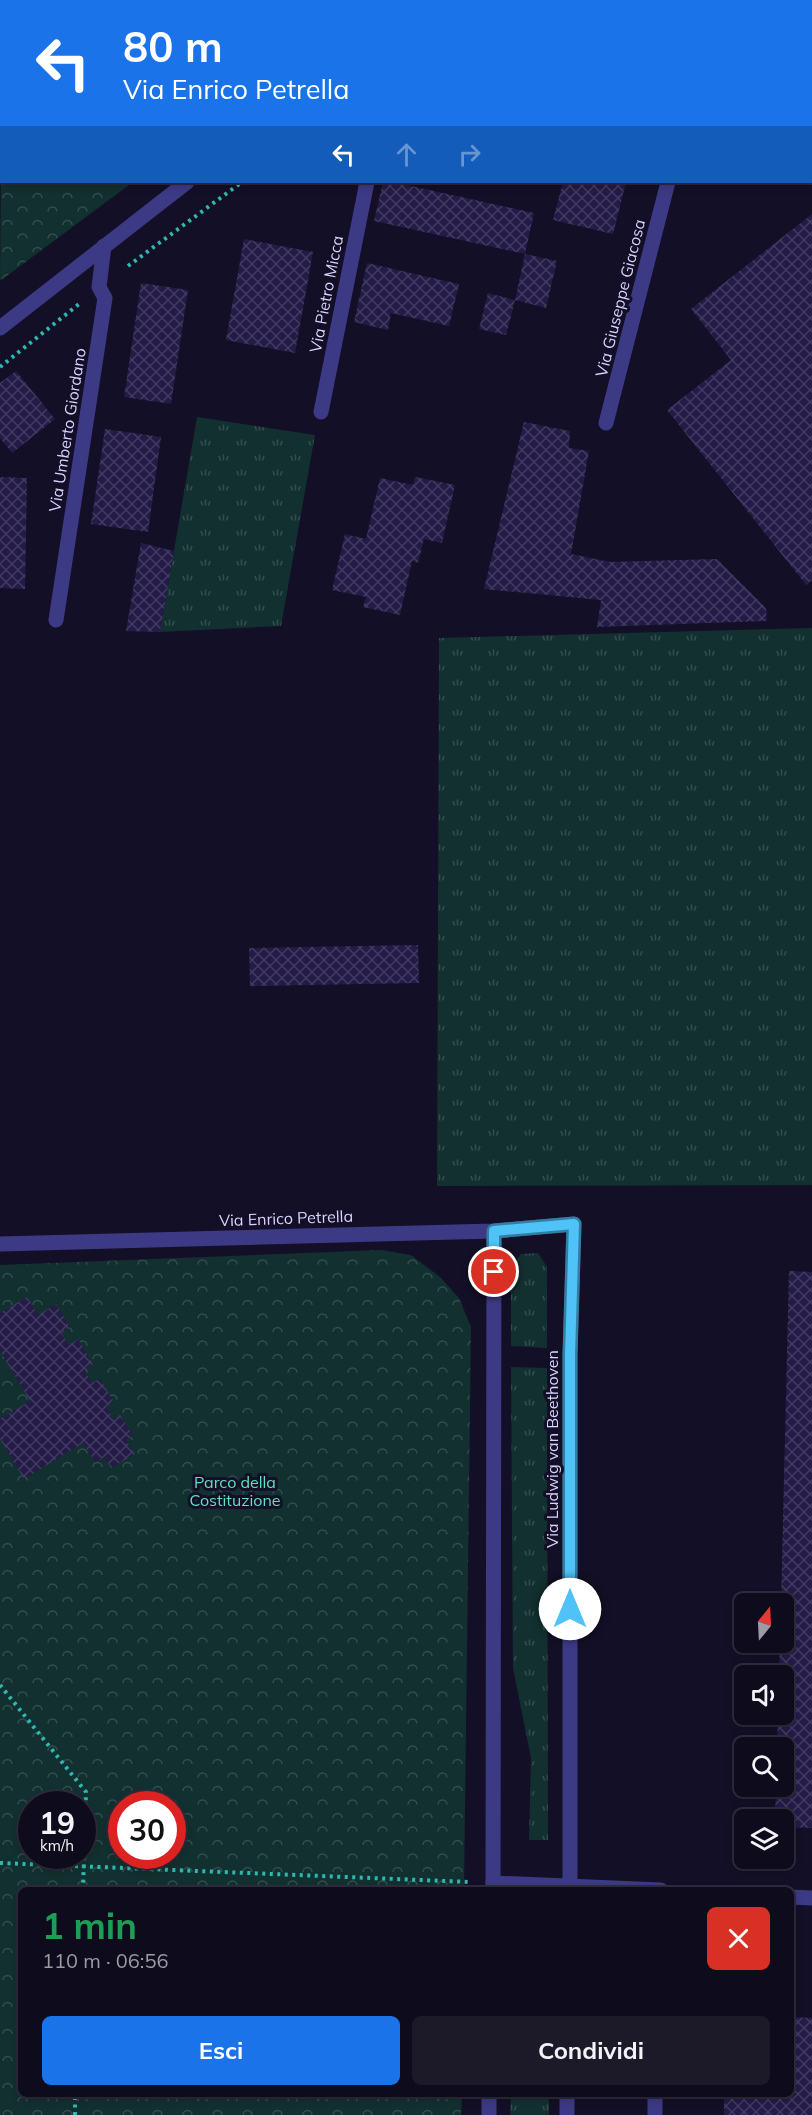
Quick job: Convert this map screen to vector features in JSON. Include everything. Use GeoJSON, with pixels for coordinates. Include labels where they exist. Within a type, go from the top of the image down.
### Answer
{"type":"FeatureCollection","features":[{"type":"Feature","properties":{"kind":"street"},"geometry":{"type":"LineString","coordinates":[[0,328],[186,183]]}},
{"type":"Feature","properties":{"kind":"street","name":"Via Pietro Micca"},"geometry":{"type":"LineString","coordinates":[[321,412],[367,183]]}},
{"type":"Feature","properties":{"kind":"street","name":"Via Giuseppe Giacosa"},"geometry":{"type":"LineString","coordinates":[[606,423],[668,183]]}},
{"type":"Feature","properties":{"kind":"street","name":"Via Umberto Giordano"},"geometry":{"type":"LineString","coordinates":[[56,620],[105,298],[99,287],[104,246]]}},
{"type":"Feature","properties":{"kind":"street","name":"Via Enrico Petrella"},"geometry":{"type":"LineString","coordinates":[[0,1244],[494,1231],[574,1224]]}},
{"type":"Feature","properties":{"kind":"street","name":"Via Ludwig van Beethoven"},"geometry":{"type":"LineString","coordinates":[[570,1887],[570,1355],[574,1224]]}},
{"type":"Feature","properties":{"kind":"street"},"geometry":{"type":"LineString","coordinates":[[494,1231],[493,1886],[532,1887]]}},
{"type":"Feature","properties":{"kind":"street"},"geometry":{"type":"LineString","coordinates":[[794,1897],[812,1898]]}},
{"type":"Feature","properties":{"kind":"street"},"geometry":{"type":"LineString","coordinates":[[489,2097],[489,2115]]}},
{"type":"Feature","properties":{"kind":"street"},"geometry":{"type":"LineString","coordinates":[[567,2097],[567,2115]]}},
{"type":"Feature","properties":{"kind":"street"},"geometry":{"type":"LineString","coordinates":[[655,2097],[655,2115]]}},
{"type":"Feature","properties":{"kind":"path"},"geometry":{"type":"LineString","coordinates":[[0,1685],[85,1791]]}},
{"type":"Feature","properties":{"kind":"path"},"geometry":{"type":"LineString","coordinates":[[0,1863],[18,1863]]}},
{"type":"Feature","properties":{"kind":"path"},"geometry":{"type":"LineString","coordinates":[[96,1866],[493,1886]]}},
{"type":"Feature","properties":{"kind":"path"},"geometry":{"type":"LineString","coordinates":[[83,1887],[84,1869]]}},
{"type":"Feature","properties":{"kind":"path"},"geometry":{"type":"LineString","coordinates":[[75,2097],[75,2115]]}},
{"type":"Feature","properties":{"kind":"green space"},"geometry":{"type":"Polygon","coordinates":[[[1,183],[132,183],[0,281],[1,183]]]}},
{"type":"Feature","properties":{"kind":"green space"},"geometry":{"type":"Polygon","coordinates":[[[197,417],[315,435],[281,626],[160,632],[197,417]]]}},
{"type":"Feature","properties":{"kind":"green space"},"geometry":{"type":"Polygon","coordinates":[[[812,628],[812,1185],[437,1186],[439,638],[812,628]]]}},
{"type":"Feature","properties":{"kind":"green space","name":"Parco della Costituzione"},"geometry":{"type":"Polygon","coordinates":[[[381,1250],[411,1255],[440,1277],[459,1298],[471,1327],[464,1887],[18,1887],[18,2097],[462,2097],[461,2115],[0,2115],[0,1265],[381,1250]]]}},
{"type":"Feature","properties":{"kind":"green space"},"geometry":{"type":"Polygon","coordinates":[[[538,1253],[547,1267],[547,1348],[511,1346],[511,1268],[521,1254],[538,1253]]]}},
{"type":"Feature","properties":{"kind":"green space"},"geometry":{"type":"Polygon","coordinates":[[[511,1367],[547,1368],[548,1840],[529,1840],[531,1758],[513,1668],[511,1367]]]}},
{"type":"Feature","properties":{"kind":"green space"},"geometry":{"type":"Polygon","coordinates":[[[511,2097],[549,2097],[549,2115],[510,2115],[511,2097]]]}},
{"type":"Feature","properties":{"kind":"building"},"geometry":{"type":"Polygon","coordinates":[[[383,183],[398,183],[534,213],[525,254],[374,221],[383,183]]]}},
{"type":"Feature","properties":{"kind":"building"},"geometry":{"type":"Polygon","coordinates":[[[563,183],[626,183],[613,234],[553,220],[563,183]]]}},
{"type":"Feature","properties":{"kind":"building"},"geometry":{"type":"Polygon","coordinates":[[[812,214],[812,580],[806,585],[667,410],[731,360],[691,309],[812,214]]]}},
{"type":"Feature","properties":{"kind":"building"},"geometry":{"type":"Polygon","coordinates":[[[244,239],[313,252],[295,353],[226,340],[244,239]]]}},
{"type":"Feature","properties":{"kind":"building"},"geometry":{"type":"Polygon","coordinates":[[[525,254],[557,261],[546,308],[515,300],[525,254]]]}},
{"type":"Feature","properties":{"kind":"building"},"geometry":{"type":"Polygon","coordinates":[[[367,263],[459,284],[449,326],[391,313],[388,330],[354,322],[367,263]]]}},
{"type":"Feature","properties":{"kind":"building"},"geometry":{"type":"Polygon","coordinates":[[[141,283],[188,290],[171,404],[124,397],[141,283]]]}},
{"type":"Feature","properties":{"kind":"building"},"geometry":{"type":"Polygon","coordinates":[[[488,293],[515,300],[506,335],[479,329],[488,293]]]}},
{"type":"Feature","properties":{"kind":"building"},"geometry":{"type":"Polygon","coordinates":[[[16,371],[55,419],[12,453],[0,438],[0,383],[16,371]]]}},
{"type":"Feature","properties":{"kind":"building"},"geometry":{"type":"Polygon","coordinates":[[[524,422],[570,431],[569,448],[589,451],[571,554],[610,562],[717,559],[766,608],[767,621],[597,627],[601,600],[484,589],[524,422]]]}},
{"type":"Feature","properties":{"kind":"building"},"geometry":{"type":"Polygon","coordinates":[[[105,429],[161,437],[148,532],[91,524],[105,429]]]}},
{"type":"Feature","properties":{"kind":"building"},"geometry":{"type":"Polygon","coordinates":[[[0,477],[27,478],[25,589],[0,588],[0,477]]]}},
{"type":"Feature","properties":{"kind":"building"},"geometry":{"type":"Polygon","coordinates":[[[415,477],[455,485],[442,543],[424,539],[418,563],[412,561],[400,615],[363,607],[366,597],[332,590],[345,534],[366,539],[380,478],[413,485],[415,477]]]}},
{"type":"Feature","properties":{"kind":"building"},"geometry":{"type":"Polygon","coordinates":[[[141,543],[174,551],[160,632],[126,631],[141,543]]]}},
{"type":"Feature","properties":{"kind":"building"},"geometry":{"type":"Polygon","coordinates":[[[418,945],[419,983],[250,986],[249,948],[418,945]]]}},
{"type":"Feature","properties":{"kind":"building"},"geometry":{"type":"Polygon","coordinates":[[[789,1271],[812,1272],[812,1828],[794,1827],[794,1809],[775,1809],[776,1797],[794,1797],[794,1737],[777,1737],[778,1725],[794,1725],[794,1665],[779,1665],[780,1653],[794,1653],[794,1593],[781,1593],[789,1271]]]}},
{"type":"Feature","properties":{"kind":"building"},"geometry":{"type":"Polygon","coordinates":[[[27,1297],[38,1315],[56,1304],[70,1327],[61,1332],[69,1345],[78,1339],[93,1364],[84,1370],[92,1383],[100,1379],[114,1402],[106,1406],[113,1419],[120,1415],[133,1436],[126,1440],[135,1454],[111,1468],[104,1457],[95,1462],[83,1443],[24,1479],[0,1439],[0,1419],[30,1401],[0,1351],[0,1313],[27,1297]]]}},
{"type":"Feature","properties":{"kind":"building"},"geometry":{"type":"Polygon","coordinates":[[[794,2017],[812,2018],[812,2115],[724,2115],[724,2097],[794,2097],[794,2017]]]}},
{"type":"Feature","properties":{"kind":"route"},"geometry":{"type":"LineString","coordinates":[[494,1272],[494,1231],[574,1224],[570,1355],[570,1609]]}}]}
